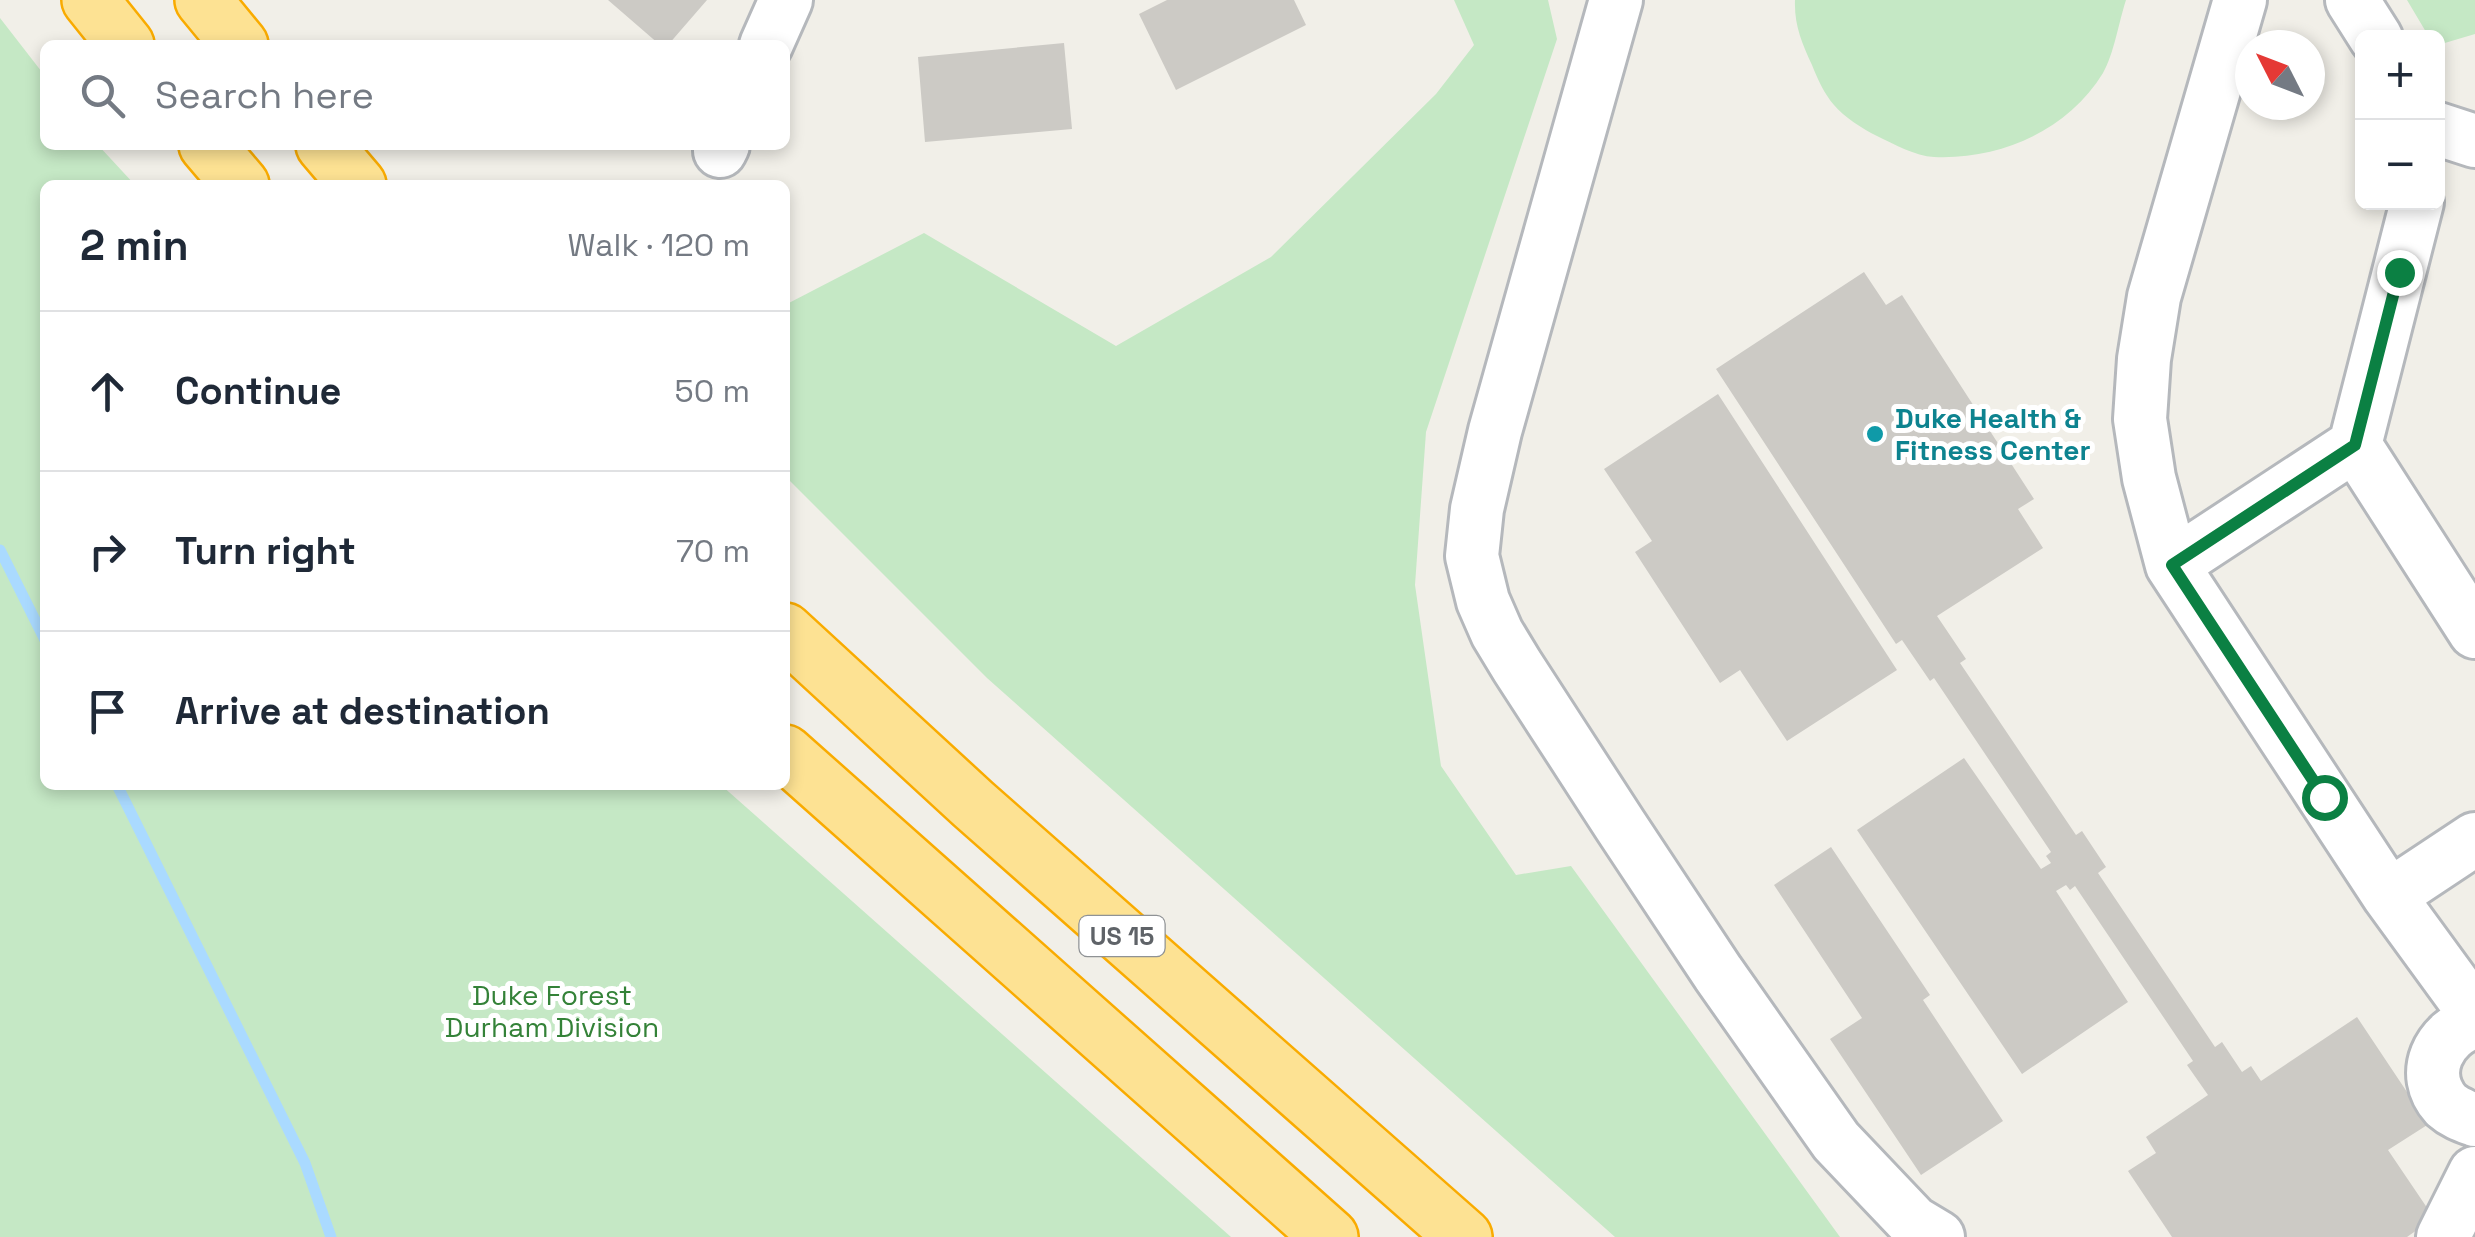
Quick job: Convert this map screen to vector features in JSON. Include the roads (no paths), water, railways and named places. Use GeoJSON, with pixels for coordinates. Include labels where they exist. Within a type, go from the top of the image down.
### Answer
{"type":"FeatureCollection","features":[{"type":"Feature","properties":{"kind":"highway"},"geometry":{"type":"LineString","coordinates":[[90,0],[122,40]]}},
{"type":"Feature","properties":{"kind":"highway"},"geometry":{"type":"LineString","coordinates":[[203,0],[236,40]]}},
{"type":"Feature","properties":{"kind":"highway"},"geometry":{"type":"LineString","coordinates":[[211,150],[237,180]]}},
{"type":"Feature","properties":{"kind":"highway"},"geometry":{"type":"LineString","coordinates":[[328,150],[354,180]]}},
{"type":"Feature","properties":{"kind":"highway","name":"US 15"},"geometry":{"type":"LineString","coordinates":[[790,636],[973,804],[1464,1237]]}},
{"type":"Feature","properties":{"kind":"highway"},"geometry":{"type":"LineString","coordinates":[[790,757],[1305,1219],[1330,1237]]}},
{"type":"Feature","properties":{"kind":"lane"},"geometry":{"type":"LineString","coordinates":[[768,40],[786,0]]}},
{"type":"Feature","properties":{"kind":"lane"},"geometry":{"type":"LineString","coordinates":[[1616,0],[1495,430],[1477,509],[1472,556],[1483,601],[1517,666],[1620,826],[1836,1141],[1913,1222],[1938,1237]]}},
{"type":"Feature","properties":{"kind":"lane"},"geometry":{"type":"LineString","coordinates":[[2240,0],[2154,297],[2140,419],[2150,478],[2172,565],[2389,896],[2475,1014]]}},
{"type":"Feature","properties":{"kind":"lane"},"geometry":{"type":"LineString","coordinates":[[2352,0],[2371,30]]}},
{"type":"Feature","properties":{"kind":"lane"},"geometry":{"type":"LineString","coordinates":[[2445,131],[2475,142]]}},
{"type":"Feature","properties":{"kind":"lane"},"geometry":{"type":"LineString","coordinates":[[2172,565],[2355,445],[2415,210]]}},
{"type":"Feature","properties":{"kind":"lane"},"geometry":{"type":"LineString","coordinates":[[2355,445],[2475,632]]}},
{"type":"Feature","properties":{"kind":"lane"},"geometry":{"type":"LineString","coordinates":[[2389,896],[2475,839]]}},
{"type":"Feature","properties":{"kind":"lane"},"geometry":{"type":"LineString","coordinates":[[2475,1022],[2450,1033],[2439,1046],[2433,1070],[2436,1088],[2444,1102],[2458,1114],[2475,1120]]}},
{"type":"Feature","properties":{"kind":"lane"},"geometry":{"type":"LineString","coordinates":[[2442,1237],[2475,1174]]}},
{"type":"Feature","properties":{"kind":"waterway"},"geometry":{"type":"LineString","coordinates":[[0,550],[40,630]]}},
{"type":"Feature","properties":{"kind":"waterway"},"geometry":{"type":"LineString","coordinates":[[119,790],[305,1163],[331,1237]]}},
{"type":"Feature","properties":{"kind":"place","name":"Duke Health & Fitness Center"},"geometry":{"type":"Point","coordinates":[1875,434]}},
{"type":"Feature","properties":{"kind":"park label","name":"Duke Forest Durham Division"},"geometry":{"type":"Point","coordinates":[552,1011]}}]}
